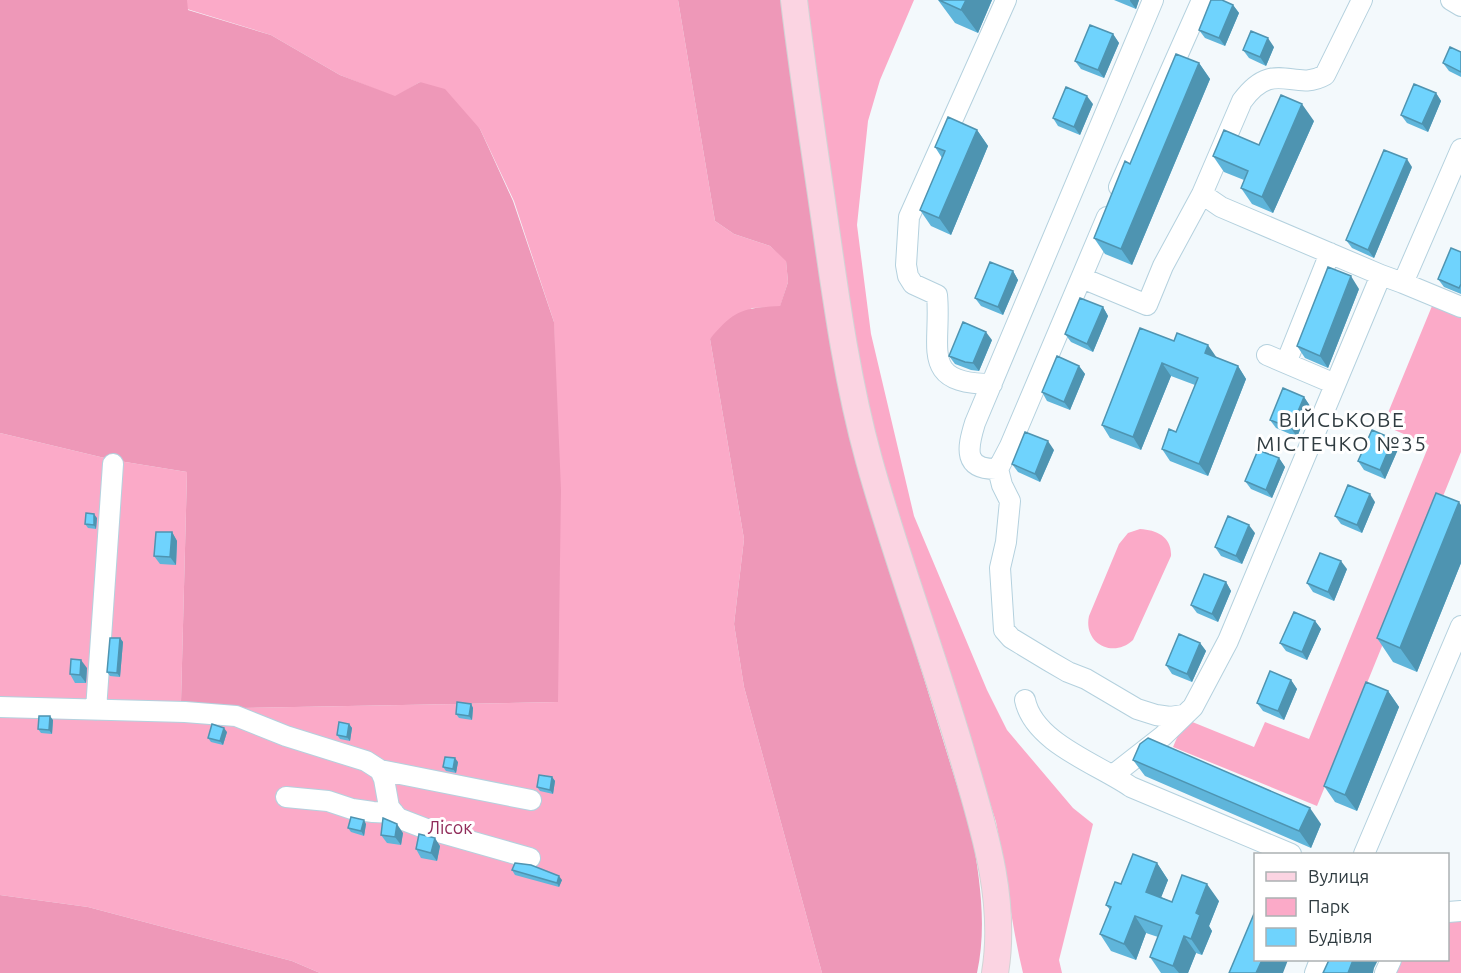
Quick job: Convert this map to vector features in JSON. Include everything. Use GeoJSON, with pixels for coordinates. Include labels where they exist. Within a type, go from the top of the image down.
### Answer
{"type":"FeatureCollection","features":[{"type":"Feature","properties":{"kind":"main road"},"geometry":{"type":"LineString","coordinates":[[794,0],[842,341],[869,459],[956,731],[985,834],[993,877],[997,919],[995,973]]}},
{"type":"Feature","properties":{"kind":"street"},"geometry":{"type":"LineString","coordinates":[[992,384],[966,383],[944,373],[936,357],[937,295],[913,284],[908,276],[906,265],[909,218],[1006,0]]}},
{"type":"Feature","properties":{"kind":"street"},"geometry":{"type":"LineString","coordinates":[[998,470],[986,470],[969,456],[968,449],[975,423],[1153,0]]}},
{"type":"Feature","properties":{"kind":"street"},"geometry":{"type":"LineString","coordinates":[[1184,715],[1170,717],[1137,709],[1086,679],[1049,661],[1011,638],[1004,630],[1000,568],[1006,542],[1010,501],[998,470],[1082,278],[1129,162],[1202,0]]}},
{"type":"Feature","properties":{"kind":"street"},"geometry":{"type":"LineString","coordinates":[[1082,278],[1147,305],[1162,266],[1202,194],[1242,101],[1251,89],[1264,81],[1281,77],[1306,81],[1317,80],[1325,75],[1362,0]]}},
{"type":"Feature","properties":{"kind":"street"},"geometry":{"type":"LineString","coordinates":[[1451,0],[1461,6]]}},
{"type":"Feature","properties":{"kind":"street"},"geometry":{"type":"LineString","coordinates":[[1403,283],[1461,149]]}},
{"type":"Feature","properties":{"kind":"street"},"geometry":{"type":"LineString","coordinates":[[1202,194],[1221,207],[1461,307]]}},
{"type":"Feature","properties":{"kind":"street"},"geometry":{"type":"LineString","coordinates":[[1286,363],[1330,253]]}},
{"type":"Feature","properties":{"kind":"street"},"geometry":{"type":"LineString","coordinates":[[1113,775],[1163,736],[1193,707],[1227,641],[1381,275]]}},
{"type":"Feature","properties":{"kind":"street"},"geometry":{"type":"LineString","coordinates":[[1267,355],[1335,384]]}},
{"type":"Feature","properties":{"kind":"street"},"geometry":{"type":"LineString","coordinates":[[96,710],[112,464]]}},
{"type":"Feature","properties":{"kind":"street"},"geometry":{"type":"LineString","coordinates":[[1365,853],[1461,626]]}},
{"type":"Feature","properties":{"kind":"street"},"geometry":{"type":"LineString","coordinates":[[1025,700],[1027,711],[1046,734],[1068,750],[1131,787],[1285,853]]}},
{"type":"Feature","properties":{"kind":"street"},"geometry":{"type":"LineString","coordinates":[[0,707],[185,712],[236,716],[286,736],[366,761],[380,770],[531,800]]}},
{"type":"Feature","properties":{"kind":"street"},"geometry":{"type":"LineString","coordinates":[[380,770],[389,807],[398,818],[424,828],[530,858]]}},
{"type":"Feature","properties":{"kind":"street"},"geometry":{"type":"LineString","coordinates":[[286,797],[328,801],[352,809],[394,813]]}},
{"type":"Feature","properties":{"kind":"green space","name":"Лісок"},"geometry":{"type":"Polygon","coordinates":[[[187,0],[678,0],[715,221],[734,234],[770,246],[786,260],[788,282],[780,307],[752,308],[710,339],[744,539],[734,624],[744,687],[822,973],[320,973],[292,961],[88,907],[0,895],[0,433],[113,460],[187,472],[181,702],[240,708],[558,702],[554,322],[514,201],[480,129],[420,82],[395,97],[340,75],[271,35],[187,9],[187,0]]]}},
{"type":"Feature","properties":{"kind":"green space"},"geometry":{"type":"Polygon","coordinates":[[[805,0],[914,0],[880,80],[868,121],[857,225],[871,334],[914,516],[987,690],[1007,730],[1073,808],[1093,824],[1059,960],[1062,973],[1023,973],[996,822],[880,455],[855,340],[805,0]]]}},
{"type":"Feature","properties":{"kind":"green space"},"geometry":{"type":"Polygon","coordinates":[[[1432,306],[1461,318],[1461,452],[1317,806],[1173,747],[1185,719],[1254,747],[1265,722],[1309,739],[1429,445],[1383,425],[1432,306]]]}},
{"type":"Feature","properties":{"kind":"green space"},"geometry":{"type":"Polygon","coordinates":[[[1140,529],[1158,533],[1166,539],[1171,549],[1171,556],[1133,640],[1125,646],[1109,648],[1101,645],[1091,634],[1088,626],[1089,616],[1119,544],[1128,533],[1140,529]]]}},
{"type":"Feature","properties":{"kind":"green space"},"geometry":{"type":"Polygon","coordinates":[[[1449,916],[1461,920],[1461,973],[1391,973],[1397,961],[1449,961],[1449,916]]]}},
{"type":"Feature","properties":{"kind":"shaded area"},"geometry":{"type":"Polygon","coordinates":[[[0,0],[187,0],[188,10],[271,35],[340,75],[395,96],[420,82],[445,89],[480,129],[513,201],[554,322],[561,490],[558,702],[240,708],[181,702],[187,472],[113,460],[0,433],[0,0]]]}},
{"type":"Feature","properties":{"kind":"shaded area"},"geometry":{"type":"Polygon","coordinates":[[[678,0],[784,0],[857,462],[972,834],[980,886],[982,921],[977,973],[822,973],[744,687],[734,624],[744,539],[710,339],[726,322],[740,312],[780,306],[788,282],[786,261],[770,246],[734,234],[715,221],[678,0]]]}},
{"type":"Feature","properties":{"kind":"shaded area"},"geometry":{"type":"Polygon","coordinates":[[[0,895],[88,907],[292,961],[320,973],[0,973],[0,895]]]}},
{"type":"Feature","properties":{"kind":"building"},"geometry":{"type":"Polygon","coordinates":[[[939,0],[966,0],[961,10],[939,0]]]}},
{"type":"Feature","properties":{"kind":"building"},"geometry":{"type":"Polygon","coordinates":[[[1211,0],[1222,0],[1233,5],[1219,38],[1199,30],[1211,0]]]}},
{"type":"Feature","properties":{"kind":"building"},"geometry":{"type":"Polygon","coordinates":[[[1090,25],[1113,34],[1098,70],[1075,61],[1090,25]]]}},
{"type":"Feature","properties":{"kind":"building"},"geometry":{"type":"Polygon","coordinates":[[[1251,31],[1268,38],[1260,57],[1243,50],[1251,31]]]}},
{"type":"Feature","properties":{"kind":"building"},"geometry":{"type":"Polygon","coordinates":[[[1450,47],[1461,52],[1461,72],[1443,63],[1450,47]]]}},
{"type":"Feature","properties":{"kind":"building"},"geometry":{"type":"Polygon","coordinates":[[[1176,54],[1199,63],[1121,249],[1094,238],[1125,161],[1130,164],[1176,54]]]}},
{"type":"Feature","properties":{"kind":"building"},"geometry":{"type":"Polygon","coordinates":[[[1414,84],[1436,93],[1422,124],[1401,115],[1414,84]]]}},
{"type":"Feature","properties":{"kind":"building"},"geometry":{"type":"Polygon","coordinates":[[[1066,87],[1087,96],[1074,127],[1053,118],[1066,87]]]}},
{"type":"Feature","properties":{"kind":"building"},"geometry":{"type":"Polygon","coordinates":[[[1281,95],[1302,104],[1262,197],[1241,188],[1248,171],[1213,156],[1224,130],[1259,145],[1281,95]]]}},
{"type":"Feature","properties":{"kind":"building"},"geometry":{"type":"Polygon","coordinates":[[[948,117],[977,130],[939,218],[920,210],[945,151],[935,147],[948,117]]]}},
{"type":"Feature","properties":{"kind":"building"},"geometry":{"type":"Polygon","coordinates":[[[1384,150],[1407,159],[1368,250],[1346,240],[1384,150]]]}},
{"type":"Feature","properties":{"kind":"building"},"geometry":{"type":"Polygon","coordinates":[[[1451,248],[1461,252],[1459,288],[1438,279],[1451,248]]]}},
{"type":"Feature","properties":{"kind":"building"},"geometry":{"type":"Polygon","coordinates":[[[990,262],[1013,271],[998,307],[975,298],[990,262]]]}},
{"type":"Feature","properties":{"kind":"building"},"geometry":{"type":"Polygon","coordinates":[[[1328,267],[1351,276],[1320,356],[1297,346],[1328,267]]]}},
{"type":"Feature","properties":{"kind":"building"},"geometry":{"type":"Polygon","coordinates":[[[1080,298],[1103,307],[1087,344],[1065,334],[1080,298]]]}},
{"type":"Feature","properties":{"kind":"building"},"geometry":{"type":"Polygon","coordinates":[[[963,322],[986,332],[973,363],[949,356],[963,322]]]}},
{"type":"Feature","properties":{"kind":"building"},"geometry":{"type":"Polygon","coordinates":[[[1140,328],[1174,341],[1177,333],[1208,345],[1205,353],[1238,366],[1199,464],[1162,449],[1169,429],[1176,432],[1198,378],[1162,363],[1133,437],[1102,425],[1140,328]]]}},
{"type":"Feature","properties":{"kind":"building"},"geometry":{"type":"Polygon","coordinates":[[[1057,356],[1079,366],[1064,402],[1042,392],[1057,356]]]}},
{"type":"Feature","properties":{"kind":"building"},"geometry":{"type":"Polygon","coordinates":[[[1283,388],[1304,397],[1291,428],[1270,420],[1283,388]]]}},
{"type":"Feature","properties":{"kind":"building"},"geometry":{"type":"Polygon","coordinates":[[[1372,430],[1393,439],[1380,470],[1358,461],[1372,430]]]}},
{"type":"Feature","properties":{"kind":"building"},"geometry":{"type":"Polygon","coordinates":[[[1025,432],[1048,441],[1035,474],[1012,464],[1025,432]]]}},
{"type":"Feature","properties":{"kind":"building"},"geometry":{"type":"Polygon","coordinates":[[[1258,450],[1279,458],[1266,490],[1245,481],[1258,450]]]}},
{"type":"Feature","properties":{"kind":"building"},"geometry":{"type":"Polygon","coordinates":[[[1348,485],[1370,494],[1357,525],[1335,516],[1348,485]]]}},
{"type":"Feature","properties":{"kind":"building"},"geometry":{"type":"Polygon","coordinates":[[[1436,493],[1459,502],[1400,648],[1377,638],[1436,493]]]}},
{"type":"Feature","properties":{"kind":"building"},"geometry":{"type":"Polygon","coordinates":[[[86,513],[94,514],[94,525],[85,524],[86,513]]]}},
{"type":"Feature","properties":{"kind":"building"},"geometry":{"type":"Polygon","coordinates":[[[1228,516],[1249,525],[1236,556],[1215,547],[1228,516]]]}},
{"type":"Feature","properties":{"kind":"building"},"geometry":{"type":"Polygon","coordinates":[[[156,532],[172,532],[170,557],[154,556],[156,532]]]}},
{"type":"Feature","properties":{"kind":"building"},"geometry":{"type":"Polygon","coordinates":[[[1320,553],[1341,561],[1328,592],[1307,583],[1320,553]]]}},
{"type":"Feature","properties":{"kind":"building"},"geometry":{"type":"Polygon","coordinates":[[[1204,574],[1226,582],[1212,614],[1191,605],[1204,574]]]}},
{"type":"Feature","properties":{"kind":"building"},"geometry":{"type":"Polygon","coordinates":[[[1294,612],[1315,621],[1302,652],[1280,643],[1294,612]]]}},
{"type":"Feature","properties":{"kind":"building"},"geometry":{"type":"Polygon","coordinates":[[[1179,634],[1200,643],[1187,674],[1166,665],[1179,634]]]}},
{"type":"Feature","properties":{"kind":"building"},"geometry":{"type":"Polygon","coordinates":[[[110,638],[120,638],[117,673],[107,672],[110,638]]]}},
{"type":"Feature","properties":{"kind":"building"},"geometry":{"type":"Polygon","coordinates":[[[71,659],[81,660],[80,675],[70,674],[71,659]]]}},
{"type":"Feature","properties":{"kind":"building"},"geometry":{"type":"Polygon","coordinates":[[[1270,671],[1291,680],[1278,711],[1257,703],[1270,671]]]}},
{"type":"Feature","properties":{"kind":"building"},"geometry":{"type":"Polygon","coordinates":[[[1366,682],[1388,691],[1345,795],[1324,786],[1366,682]]]}},
{"type":"Feature","properties":{"kind":"building"},"geometry":{"type":"Polygon","coordinates":[[[457,702],[471,704],[469,716],[456,714],[457,702]]]}},
{"type":"Feature","properties":{"kind":"building"},"geometry":{"type":"Polygon","coordinates":[[[39,716],[50,716],[49,730],[38,729],[39,716]]]}},
{"type":"Feature","properties":{"kind":"building"},"geometry":{"type":"Polygon","coordinates":[[[339,722],[349,724],[347,737],[337,735],[339,722]]]}},
{"type":"Feature","properties":{"kind":"building"},"geometry":{"type":"Polygon","coordinates":[[[212,724],[224,728],[220,741],[208,738],[212,724]]]}},
{"type":"Feature","properties":{"kind":"building"},"geometry":{"type":"Polygon","coordinates":[[[1148,738],[1310,808],[1299,831],[1133,760],[1140,744],[1148,738]]]}},
{"type":"Feature","properties":{"kind":"building"},"geometry":{"type":"Polygon","coordinates":[[[445,757],[455,758],[453,769],[443,767],[445,757]]]}},
{"type":"Feature","properties":{"kind":"building"},"geometry":{"type":"Polygon","coordinates":[[[539,775],[552,777],[550,790],[537,787],[539,775]]]}},
{"type":"Feature","properties":{"kind":"building"},"geometry":{"type":"Polygon","coordinates":[[[351,817],[364,820],[361,831],[348,828],[351,817]]]}},
{"type":"Feature","properties":{"kind":"building"},"geometry":{"type":"Polygon","coordinates":[[[383,818],[397,824],[395,837],[381,835],[383,818]]]}},
{"type":"Feature","properties":{"kind":"building"},"geometry":{"type":"Polygon","coordinates":[[[419,834],[435,838],[431,853],[416,849],[419,834]]]}},
{"type":"Feature","properties":{"kind":"building"},"geometry":{"type":"Polygon","coordinates":[[[1133,854],[1157,863],[1146,892],[1172,902],[1182,875],[1207,884],[1196,913],[1200,915],[1191,939],[1184,936],[1173,966],[1150,957],[1162,926],[1135,916],[1124,944],[1100,934],[1111,907],[1106,905],[1115,882],[1121,884],[1133,854]]]}},
{"type":"Feature","properties":{"kind":"building"},"geometry":{"type":"Polygon","coordinates":[[[515,863],[531,865],[559,876],[557,883],[512,870],[515,863]]]}},
{"type":"Feature","properties":{"kind":"building"},"geometry":{"type":"Polygon","coordinates":[[[1254,914],[1254,961],[1262,961],[1256,973],[1229,973],[1254,914]]]}},
{"type":"Feature","properties":{"kind":"building"},"geometry":{"type":"Polygon","coordinates":[[[1329,961],[1353,961],[1348,973],[1323,973],[1329,961]]]}},
{"type":"Feature","properties":{"kind":"district","name":"ВІЙСЬКОВЕ МІСТЕЧКО №35"},"geometry":{"type":"Point","coordinates":[1342,432]}}]}
